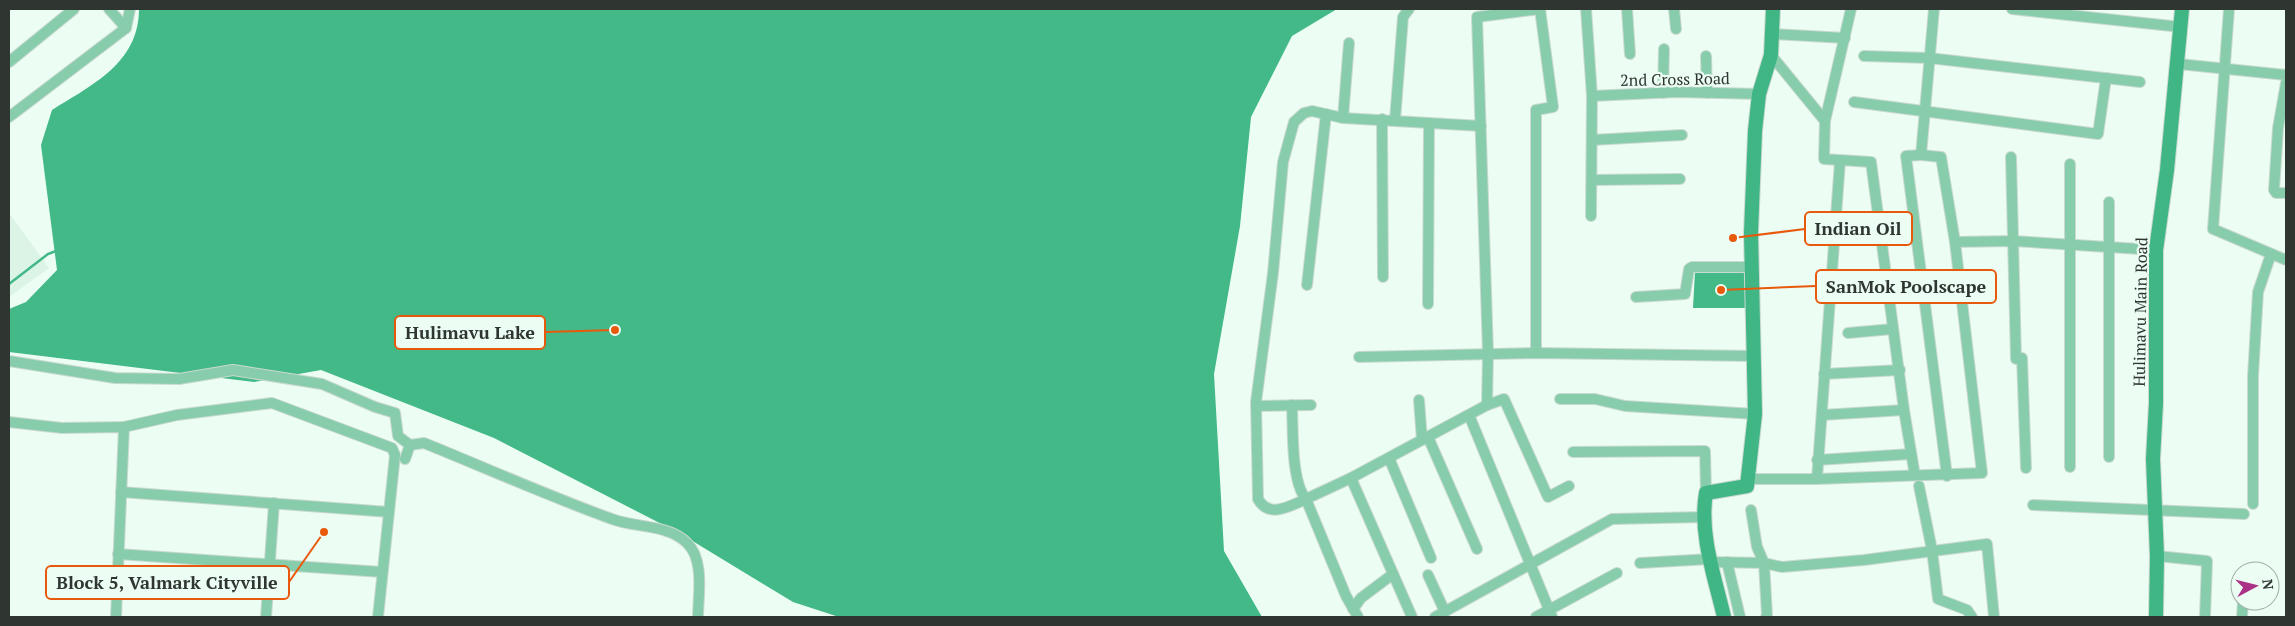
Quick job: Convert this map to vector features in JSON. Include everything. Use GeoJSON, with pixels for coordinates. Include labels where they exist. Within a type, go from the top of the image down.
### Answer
{"type":"FeatureCollection","features":[{"type":"Feature","properties":{"kind":"street"},"geometry":{"type":"LineString","coordinates":[[9,62],[74,9]]}},
{"type":"Feature","properties":{"kind":"street"},"geometry":{"type":"LineString","coordinates":[[109,9],[126,28]]}},
{"type":"Feature","properties":{"kind":"street"},"geometry":{"type":"LineString","coordinates":[[9,118],[126,28],[130,9]]}},
{"type":"Feature","properties":{"kind":"street"},"geometry":{"type":"LineString","coordinates":[[1395,120],[1404,17],[1409,9]]}},
{"type":"Feature","properties":{"kind":"street"},"geometry":{"type":"LineString","coordinates":[[1487,405],[1488,353],[1477,17],[1540,9],[1553,107],[1536,110],[1536,353]]}},
{"type":"Feature","properties":{"kind":"street"},"geometry":{"type":"LineString","coordinates":[[1586,9],[1592,96],[1591,216]]}},
{"type":"Feature","properties":{"kind":"street"},"geometry":{"type":"LineString","coordinates":[[1627,9],[1630,54]]}},
{"type":"Feature","properties":{"kind":"street"},"geometry":{"type":"LineString","coordinates":[[1674,9],[1676,29]]}},
{"type":"Feature","properties":{"kind":"street"},"geometry":{"type":"LineString","coordinates":[[1706,493],[1747,486],[1748,479],[1755,414],[1752,267],[1755,131],[1760,94],[1771,55],[1773,9]]}},
{"type":"Feature","properties":{"kind":"street"},"geometry":{"type":"LineString","coordinates":[[1851,9],[1846,38],[1825,121],[1824,159],[1871,162],[1886,283],[1914,470]]}},
{"type":"Feature","properties":{"kind":"street"},"geometry":{"type":"LineString","coordinates":[[1921,155],[1934,9]]}},
{"type":"Feature","properties":{"kind":"street"},"geometry":{"type":"LineString","coordinates":[[2012,9],[2181,27]]}},
{"type":"Feature","properties":{"kind":"street","name":"Hulimavu Main Road"},"geometry":{"type":"LineString","coordinates":[[2156,617],[2157,556],[2153,509],[2156,250],[2179,64],[2182,9]]}},
{"type":"Feature","properties":{"kind":"street"},"geometry":{"type":"LineString","coordinates":[[2229,9],[2213,229],[2286,260]]}},
{"type":"Feature","properties":{"kind":"street"},"geometry":{"type":"LineString","coordinates":[[1772,34],[1846,38]]}},
{"type":"Feature","properties":{"kind":"street"},"geometry":{"type":"LineString","coordinates":[[1343,118],[1349,43]]}},
{"type":"Feature","properties":{"kind":"street"},"geometry":{"type":"LineString","coordinates":[[1663,93],[1664,49]]}},
{"type":"Feature","properties":{"kind":"street"},"geometry":{"type":"LineString","coordinates":[[1771,55],[1825,121]]}},
{"type":"Feature","properties":{"kind":"street"},"geometry":{"type":"LineString","coordinates":[[1706,56],[1708,93]]}},
{"type":"Feature","properties":{"kind":"street"},"geometry":{"type":"LineString","coordinates":[[1864,56],[1929,58],[2140,82]]}},
{"type":"Feature","properties":{"kind":"street"},"geometry":{"type":"LineString","coordinates":[[2179,64],[2286,75]]}},
{"type":"Feature","properties":{"kind":"street"},"geometry":{"type":"LineString","coordinates":[[1854,102],[2098,134],[2106,78]]}},
{"type":"Feature","properties":{"kind":"street"},"geometry":{"type":"LineString","coordinates":[[2286,83],[2274,192],[2286,193]]}},
{"type":"Feature","properties":{"kind":"street","name":"2nd Cross Road"},"geometry":{"type":"LineString","coordinates":[[1592,96],[1663,93],[1760,94]]}},
{"type":"Feature","properties":{"kind":"street"},"geometry":{"type":"LineString","coordinates":[[1481,126],[1343,118],[1312,111],[1299,116],[1288,138],[1282,162],[1273,273],[1256,406],[1258,499],[1263,507],[1268,510],[1284,509],[1351,478],[1487,405],[1504,399],[1548,497],[1568,486]]}},
{"type":"Feature","properties":{"kind":"street"},"geometry":{"type":"LineString","coordinates":[[1307,285],[1326,114]]}},
{"type":"Feature","properties":{"kind":"street"},"geometry":{"type":"LineString","coordinates":[[1382,119],[1383,278]]}},
{"type":"Feature","properties":{"kind":"street"},"geometry":{"type":"LineString","coordinates":[[1428,304],[1429,122]]}},
{"type":"Feature","properties":{"kind":"street"},"geometry":{"type":"LineString","coordinates":[[1592,140],[1682,135]]}},
{"type":"Feature","properties":{"kind":"street"},"geometry":{"type":"LineString","coordinates":[[1748,479],[1817,479],[1907,475],[1948,476],[1982,473],[1955,242],[1942,157],[1921,155],[1906,156],[1948,476]]}},
{"type":"Feature","properties":{"kind":"street"},"geometry":{"type":"LineString","coordinates":[[2011,157],[2016,359],[2022,358],[2026,468]]}},
{"type":"Feature","properties":{"kind":"street"},"geometry":{"type":"LineString","coordinates":[[1817,479],[1840,161]]}},
{"type":"Feature","properties":{"kind":"street"},"geometry":{"type":"LineString","coordinates":[[2070,164],[2070,467]]}},
{"type":"Feature","properties":{"kind":"street"},"geometry":{"type":"LineString","coordinates":[[1592,180],[1680,179]]}},
{"type":"Feature","properties":{"kind":"street"},"geometry":{"type":"LineString","coordinates":[[2108,457],[2109,202]]}},
{"type":"Feature","properties":{"kind":"street"},"geometry":{"type":"LineString","coordinates":[[1955,242],[2013,241],[2156,250]]}},
{"type":"Feature","properties":{"kind":"street"},"geometry":{"type":"LineString","coordinates":[[2252,504],[2252,386],[2258,292],[2271,254]]}},
{"type":"Feature","properties":{"kind":"street"},"geometry":{"type":"LineString","coordinates":[[1636,297],[1685,294],[1692,267],[1752,267]]}},
{"type":"Feature","properties":{"kind":"street"},"geometry":{"type":"LineString","coordinates":[[1832,287],[1886,283]]}},
{"type":"Feature","properties":{"kind":"street"},"geometry":{"type":"LineString","coordinates":[[1848,333],[1893,329]]}},
{"type":"Feature","properties":{"kind":"street"},"geometry":{"type":"LineString","coordinates":[[1359,357],[1488,353],[1754,356]]}},
{"type":"Feature","properties":{"kind":"street"},"geometry":{"type":"LineString","coordinates":[[9,361],[114,378],[179,379],[233,370],[322,384],[375,407],[395,413],[398,436],[410,445],[424,443],[614,520],[656,528],[682,539],[692,551],[698,564],[698,617]]}},
{"type":"Feature","properties":{"kind":"street"},"geometry":{"type":"LineString","coordinates":[[1824,374],[1900,370]]}},
{"type":"Feature","properties":{"kind":"street"},"geometry":{"type":"LineString","coordinates":[[1560,399],[1595,399],[1625,406],[1755,414]]}},
{"type":"Feature","properties":{"kind":"street"},"geometry":{"type":"LineString","coordinates":[[1419,400],[1425,438],[1477,549]]}},
{"type":"Feature","properties":{"kind":"street"},"geometry":{"type":"LineString","coordinates":[[9,422],[62,428],[124,427],[177,415],[265,404],[278,405],[392,448],[395,455],[378,617]]}},
{"type":"Feature","properties":{"kind":"street"},"geometry":{"type":"LineString","coordinates":[[1292,405],[1296,467],[1302,494],[1306,499],[1346,596],[1355,613]]}},
{"type":"Feature","properties":{"kind":"street"},"geometry":{"type":"LineString","coordinates":[[1256,406],[1311,405]]}},
{"type":"Feature","properties":{"kind":"street"},"geometry":{"type":"LineString","coordinates":[[1822,415],[1904,410]]}},
{"type":"Feature","properties":{"kind":"street"},"geometry":{"type":"LineString","coordinates":[[1468,415],[1551,614]]}},
{"type":"Feature","properties":{"kind":"street"},"geometry":{"type":"LineString","coordinates":[[116,617],[124,427]]}},
{"type":"Feature","properties":{"kind":"street"},"geometry":{"type":"LineString","coordinates":[[405,459],[410,445]]}},
{"type":"Feature","properties":{"kind":"street"},"geometry":{"type":"LineString","coordinates":[[1574,452],[1705,451],[1706,493],[1704,518],[1724,617]]}},
{"type":"Feature","properties":{"kind":"street"},"geometry":{"type":"LineString","coordinates":[[1817,460],[1911,454]]}},
{"type":"Feature","properties":{"kind":"street"},"geometry":{"type":"LineString","coordinates":[[1389,458],[1431,558]]}},
{"type":"Feature","properties":{"kind":"street"},"geometry":{"type":"LineString","coordinates":[[1351,478],[1412,617]]}},
{"type":"Feature","properties":{"kind":"street"},"geometry":{"type":"LineString","coordinates":[[1920,486],[1932,550],[1938,599],[1967,610],[1972,617]]}},
{"type":"Feature","properties":{"kind":"street"},"geometry":{"type":"LineString","coordinates":[[121,492],[390,512]]}},
{"type":"Feature","properties":{"kind":"street"},"geometry":{"type":"LineString","coordinates":[[266,617],[274,503]]}},
{"type":"Feature","properties":{"kind":"street"},"geometry":{"type":"LineString","coordinates":[[2033,505],[2244,514]]}},
{"type":"Feature","properties":{"kind":"street"},"geometry":{"type":"LineString","coordinates":[[1751,510],[1757,547],[1764,563],[1766,617]]}},
{"type":"Feature","properties":{"kind":"street"},"geometry":{"type":"LineString","coordinates":[[1435,617],[1612,519],[1704,518]]}},
{"type":"Feature","properties":{"kind":"street"},"geometry":{"type":"LineString","coordinates":[[1640,563],[1711,560],[1764,563],[1782,567],[1864,560],[1986,544],[1994,617]]}},
{"type":"Feature","properties":{"kind":"street"},"geometry":{"type":"LineString","coordinates":[[118,554],[382,572]]}},
{"type":"Feature","properties":{"kind":"street"},"geometry":{"type":"LineString","coordinates":[[2157,556],[2207,561],[2205,617]]}},
{"type":"Feature","properties":{"kind":"street"},"geometry":{"type":"LineString","coordinates":[[1727,562],[1740,617]]}},
{"type":"Feature","properties":{"kind":"street"},"geometry":{"type":"LineString","coordinates":[[1536,617],[1551,614],[1616,573]]}},
{"type":"Feature","properties":{"kind":"street"},"geometry":{"type":"LineString","coordinates":[[1355,613],[1361,598],[1393,574]]}},
{"type":"Feature","properties":{"kind":"street"},"geometry":{"type":"LineString","coordinates":[[1428,575],[1445,612]]}},
{"type":"Feature","properties":{"kind":"shaded area"},"geometry":{"type":"Polygon","coordinates":[[[139,9],[1337,9],[1292,36],[1251,117],[1240,226],[1214,374],[1224,551],[1262,617],[839,617],[793,602],[681,534],[494,438],[321,370],[254,382],[9,352],[9,309],[26,302],[57,270],[41,145],[52,110],[97,81],[122,58],[131,44],[137,28],[139,9]]]}},
{"type":"Feature","properties":{"kind":"shaded area"},"geometry":{"type":"Polygon","coordinates":[[[9,213],[49,268],[9,297],[9,213]]]}},
{"type":"Feature","properties":{"kind":"shaded area"},"geometry":{"type":"Polygon","coordinates":[[[1748,270],[1749,308],[1693,308],[1695,272],[1748,270]]]}},
{"type":"Feature","properties":{"kind":"waterway"},"geometry":{"type":"LineString","coordinates":[[9,284],[48,254],[56,251]]}},
{"type":"Feature","properties":{"kind":"place","name":"Indian Oil"},"geometry":{"type":"Point","coordinates":[1733,238]}},
{"type":"Feature","properties":{"kind":"place","name":"SanMok Poolscape"},"geometry":{"type":"Point","coordinates":[1721,290]}},
{"type":"Feature","properties":{"kind":"place","name":"Hulimavu Lake"},"geometry":{"type":"Point","coordinates":[615,330]}},
{"type":"Feature","properties":{"kind":"place","name":"Block 5, Valmark Cityville"},"geometry":{"type":"Point","coordinates":[324,532]}}]}
